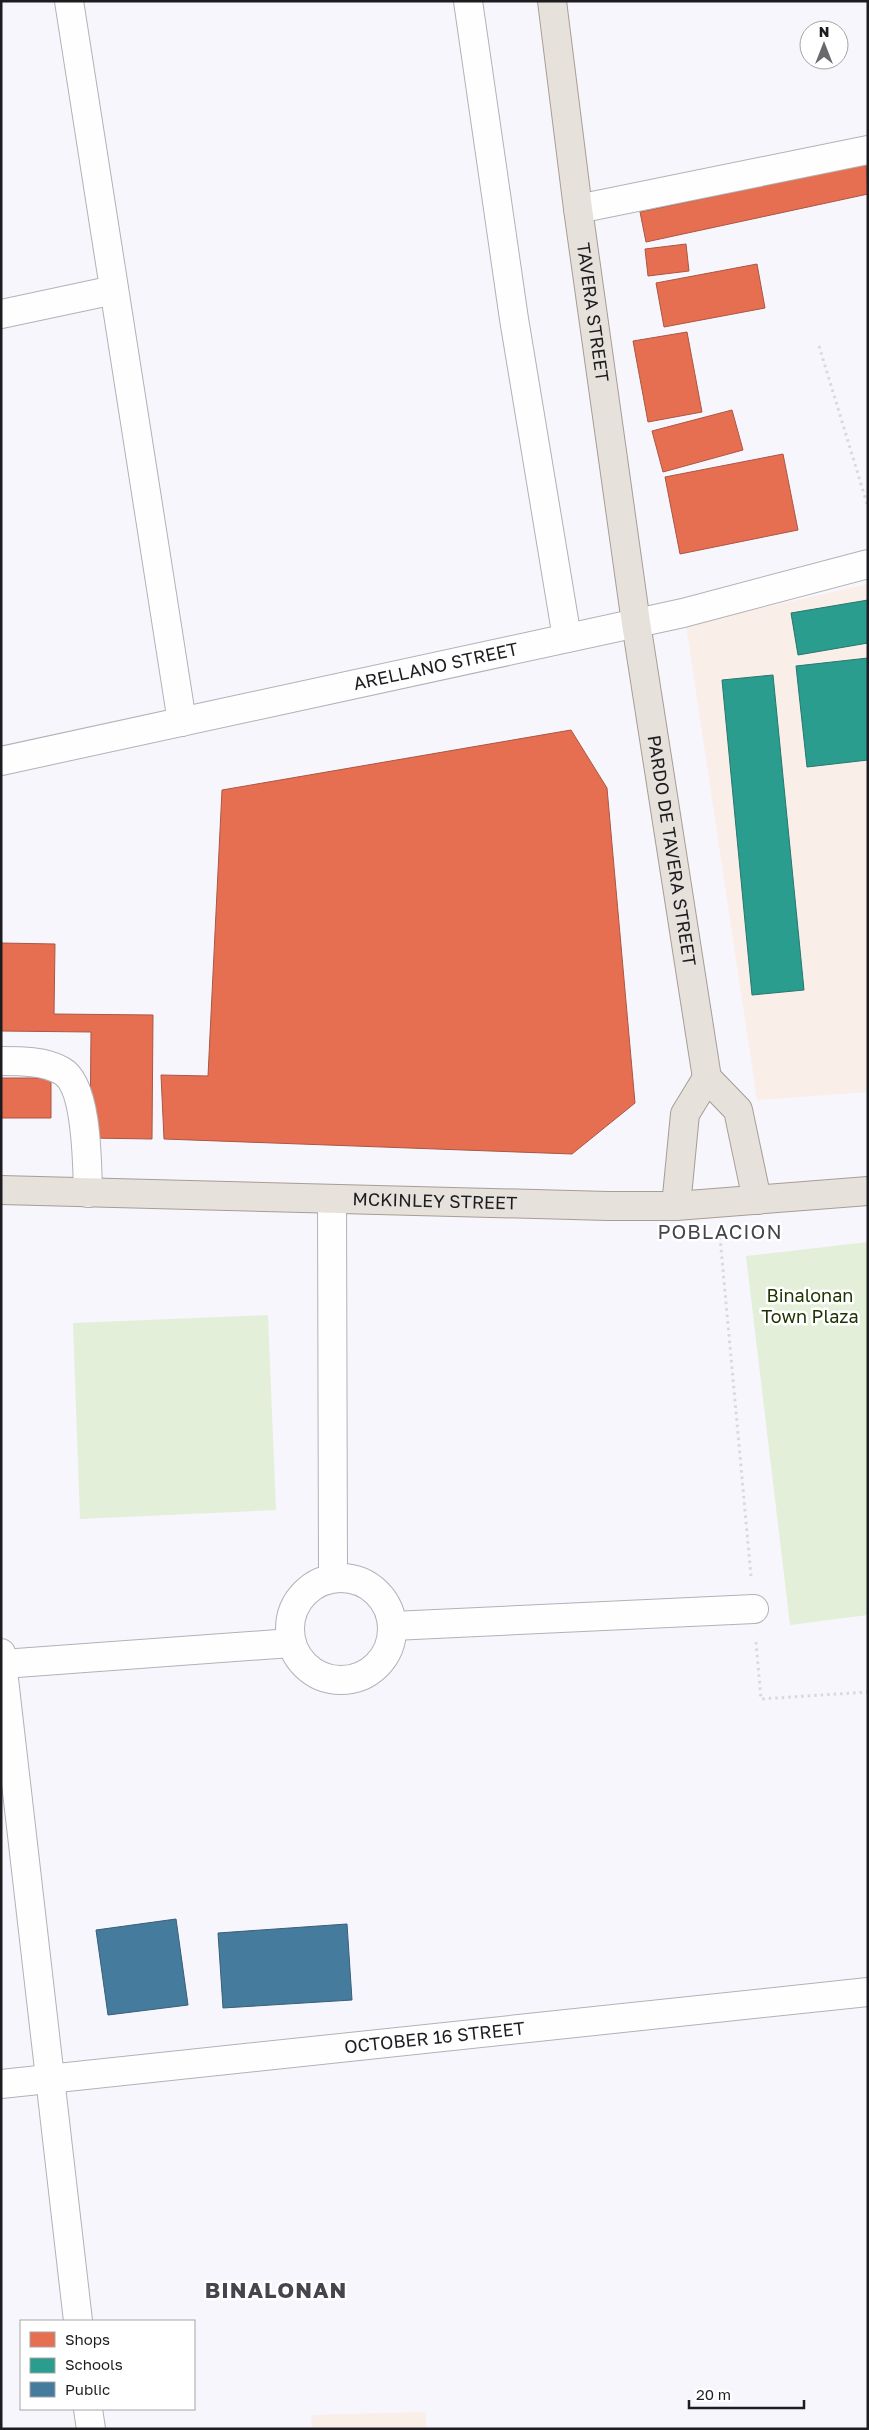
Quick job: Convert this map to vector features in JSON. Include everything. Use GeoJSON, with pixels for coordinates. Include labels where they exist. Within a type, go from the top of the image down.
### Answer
{"type":"FeatureCollection","features":[{"type":"Feature","properties":{"kind":"main road","name":"TAVERA STREET"},"geometry":{"type":"LineString","coordinates":[[552,1],[578,209],[636,623]]}},
{"type":"Feature","properties":{"kind":"main road","name":"PARDO DE TAVERA STREET"},"geometry":{"type":"LineString","coordinates":[[636,623],[707,1078]]}},
{"type":"Feature","properties":{"kind":"main road"},"geometry":{"type":"LineString","coordinates":[[676,1206],[684,1114],[707,1078],[738,1110],[757,1200]]}},
{"type":"Feature","properties":{"kind":"main road","name":"MCKINLEY STREET"},"geometry":{"type":"LineString","coordinates":[[1,1190],[332,1200],[676,1206],[868,1191]]}},
{"type":"Feature","properties":{"kind":"street"},"geometry":{"type":"LineString","coordinates":[[69,1],[182,722]]}},
{"type":"Feature","properties":{"kind":"street"},"geometry":{"type":"LineString","coordinates":[[468,1],[514,320],[567,638]]}},
{"type":"Feature","properties":{"kind":"street"},"geometry":{"type":"LineString","coordinates":[[578,209],[868,150]]}},
{"type":"Feature","properties":{"kind":"street"},"geometry":{"type":"LineString","coordinates":[[1,314],[114,290]]}},
{"type":"Feature","properties":{"kind":"street","name":"ARELLANO STREET"},"geometry":{"type":"LineString","coordinates":[[1,761],[683,613],[868,564]]}},
{"type":"Feature","properties":{"kind":"street"},"geometry":{"type":"LineString","coordinates":[[1,1061],[46,1064],[64,1072],[74,1089],[83,1112],[88,1193]]}},
{"type":"Feature","properties":{"kind":"street"},"geometry":{"type":"LineString","coordinates":[[332,1200],[333,1578]]}},
{"type":"Feature","properties":{"kind":"street"},"geometry":{"type":"LineString","coordinates":[[333,1578],[355,1579],[374,1589],[387,1605],[393,1626],[390,1648],[378,1665],[360,1677],[339,1681],[318,1676],[301,1662],[291,1643],[290,1621],[297,1602],[313,1586],[333,1578]]}},
{"type":"Feature","properties":{"kind":"street"},"geometry":{"type":"LineString","coordinates":[[393,1626],[754,1609]]}},
{"type":"Feature","properties":{"kind":"street"},"geometry":{"type":"LineString","coordinates":[[78,2320],[2,1658],[291,1643]]}},
{"type":"Feature","properties":{"kind":"street","name":"OCTOBER 16 STREET"},"geometry":{"type":"LineString","coordinates":[[1,2084],[868,1992]]}},
{"type":"Feature","properties":{"kind":"street"},"geometry":{"type":"LineString","coordinates":[[88,2410],[90,2429]]}},
{"type":"Feature","properties":{"kind":"path"},"geometry":{"type":"LineString","coordinates":[[819,346],[868,507]]}},
{"type":"Feature","properties":{"kind":"path"},"geometry":{"type":"LineString","coordinates":[[717,1204],[754,1609],[760,1699],[868,1692]]}},
{"type":"Feature","properties":{"kind":"shaded area"},"geometry":{"type":"Polygon","coordinates":[[[868,584],[868,1092],[757,1100],[686,625],[868,584]]]}},
{"type":"Feature","properties":{"kind":"shaded area"},"geometry":{"type":"Polygon","coordinates":[[[426,2412],[426,2429],[312,2429],[311,2415],[426,2412]]]}},
{"type":"Feature","properties":{"kind":"green space","name":"Binalonan Town Plaza"},"geometry":{"type":"Polygon","coordinates":[[[868,1242],[868,1615],[790,1625],[746,1256],[868,1242]]]}},
{"type":"Feature","properties":{"kind":"green space"},"geometry":{"type":"Polygon","coordinates":[[[268,1315],[276,1510],[80,1519],[73,1323],[268,1315]]]}},
{"type":"Feature","properties":{"kind":"building: Shops"},"geometry":{"type":"Polygon","coordinates":[[[866,164],[868,194],[646,242],[640,212],[866,164]]]}},
{"type":"Feature","properties":{"kind":"building: Shops"},"geometry":{"type":"Polygon","coordinates":[[[686,244],[689,271],[648,276],[645,249],[686,244]]]}},
{"type":"Feature","properties":{"kind":"building: Shops"},"geometry":{"type":"Polygon","coordinates":[[[757,264],[765,308],[664,327],[656,283],[757,264]]]}},
{"type":"Feature","properties":{"kind":"building: Shops"},"geometry":{"type":"Polygon","coordinates":[[[687,332],[702,412],[648,422],[633,341],[687,332]]]}},
{"type":"Feature","properties":{"kind":"building: Shops"},"geometry":{"type":"Polygon","coordinates":[[[732,410],[743,450],[663,472],[652,431],[732,410]]]}},
{"type":"Feature","properties":{"kind":"building: Shops"},"geometry":{"type":"Polygon","coordinates":[[[783,454],[798,530],[680,554],[665,477],[783,454]]]}},
{"type":"Feature","properties":{"kind":"building: Shops"},"geometry":{"type":"Polygon","coordinates":[[[571,730],[607,788],[635,1103],[572,1154],[164,1139],[161,1075],[208,1076],[222,790],[571,730]]]}},
{"type":"Feature","properties":{"kind":"building: Shops"},"geometry":{"type":"Polygon","coordinates":[[[1,943],[55,944],[54,1014],[153,1015],[152,1139],[90,1138],[91,1032],[1,1031],[1,943]]]}},
{"type":"Feature","properties":{"kind":"building: Shops"},"geometry":{"type":"Polygon","coordinates":[[[1,1078],[51,1078],[51,1118],[1,1118],[1,1078]]]}},
{"type":"Feature","properties":{"kind":"building: Schools"},"geometry":{"type":"Polygon","coordinates":[[[868,600],[868,643],[798,655],[791,613],[868,600]]]}},
{"type":"Feature","properties":{"kind":"building: Schools"},"geometry":{"type":"Polygon","coordinates":[[[868,658],[868,760],[807,767],[796,666],[868,658]]]}},
{"type":"Feature","properties":{"kind":"building: Schools"},"geometry":{"type":"Polygon","coordinates":[[[773,675],[804,990],[752,995],[722,680],[773,675]]]}},
{"type":"Feature","properties":{"kind":"building: Public"},"geometry":{"type":"Polygon","coordinates":[[[176,1919],[188,2005],[108,2015],[96,1930],[176,1919]]]}},
{"type":"Feature","properties":{"kind":"building: Public"},"geometry":{"type":"Polygon","coordinates":[[[347,1924],[352,2000],[223,2008],[218,1933],[347,1924]]]}},
{"type":"Feature","properties":{"kind":"district","name":"POBLACION"},"geometry":{"type":"Point","coordinates":[720,1232]}},
{"type":"Feature","properties":{"kind":"district","name":"BINALONAN"},"geometry":{"type":"Point","coordinates":[276,2290]}}]}
